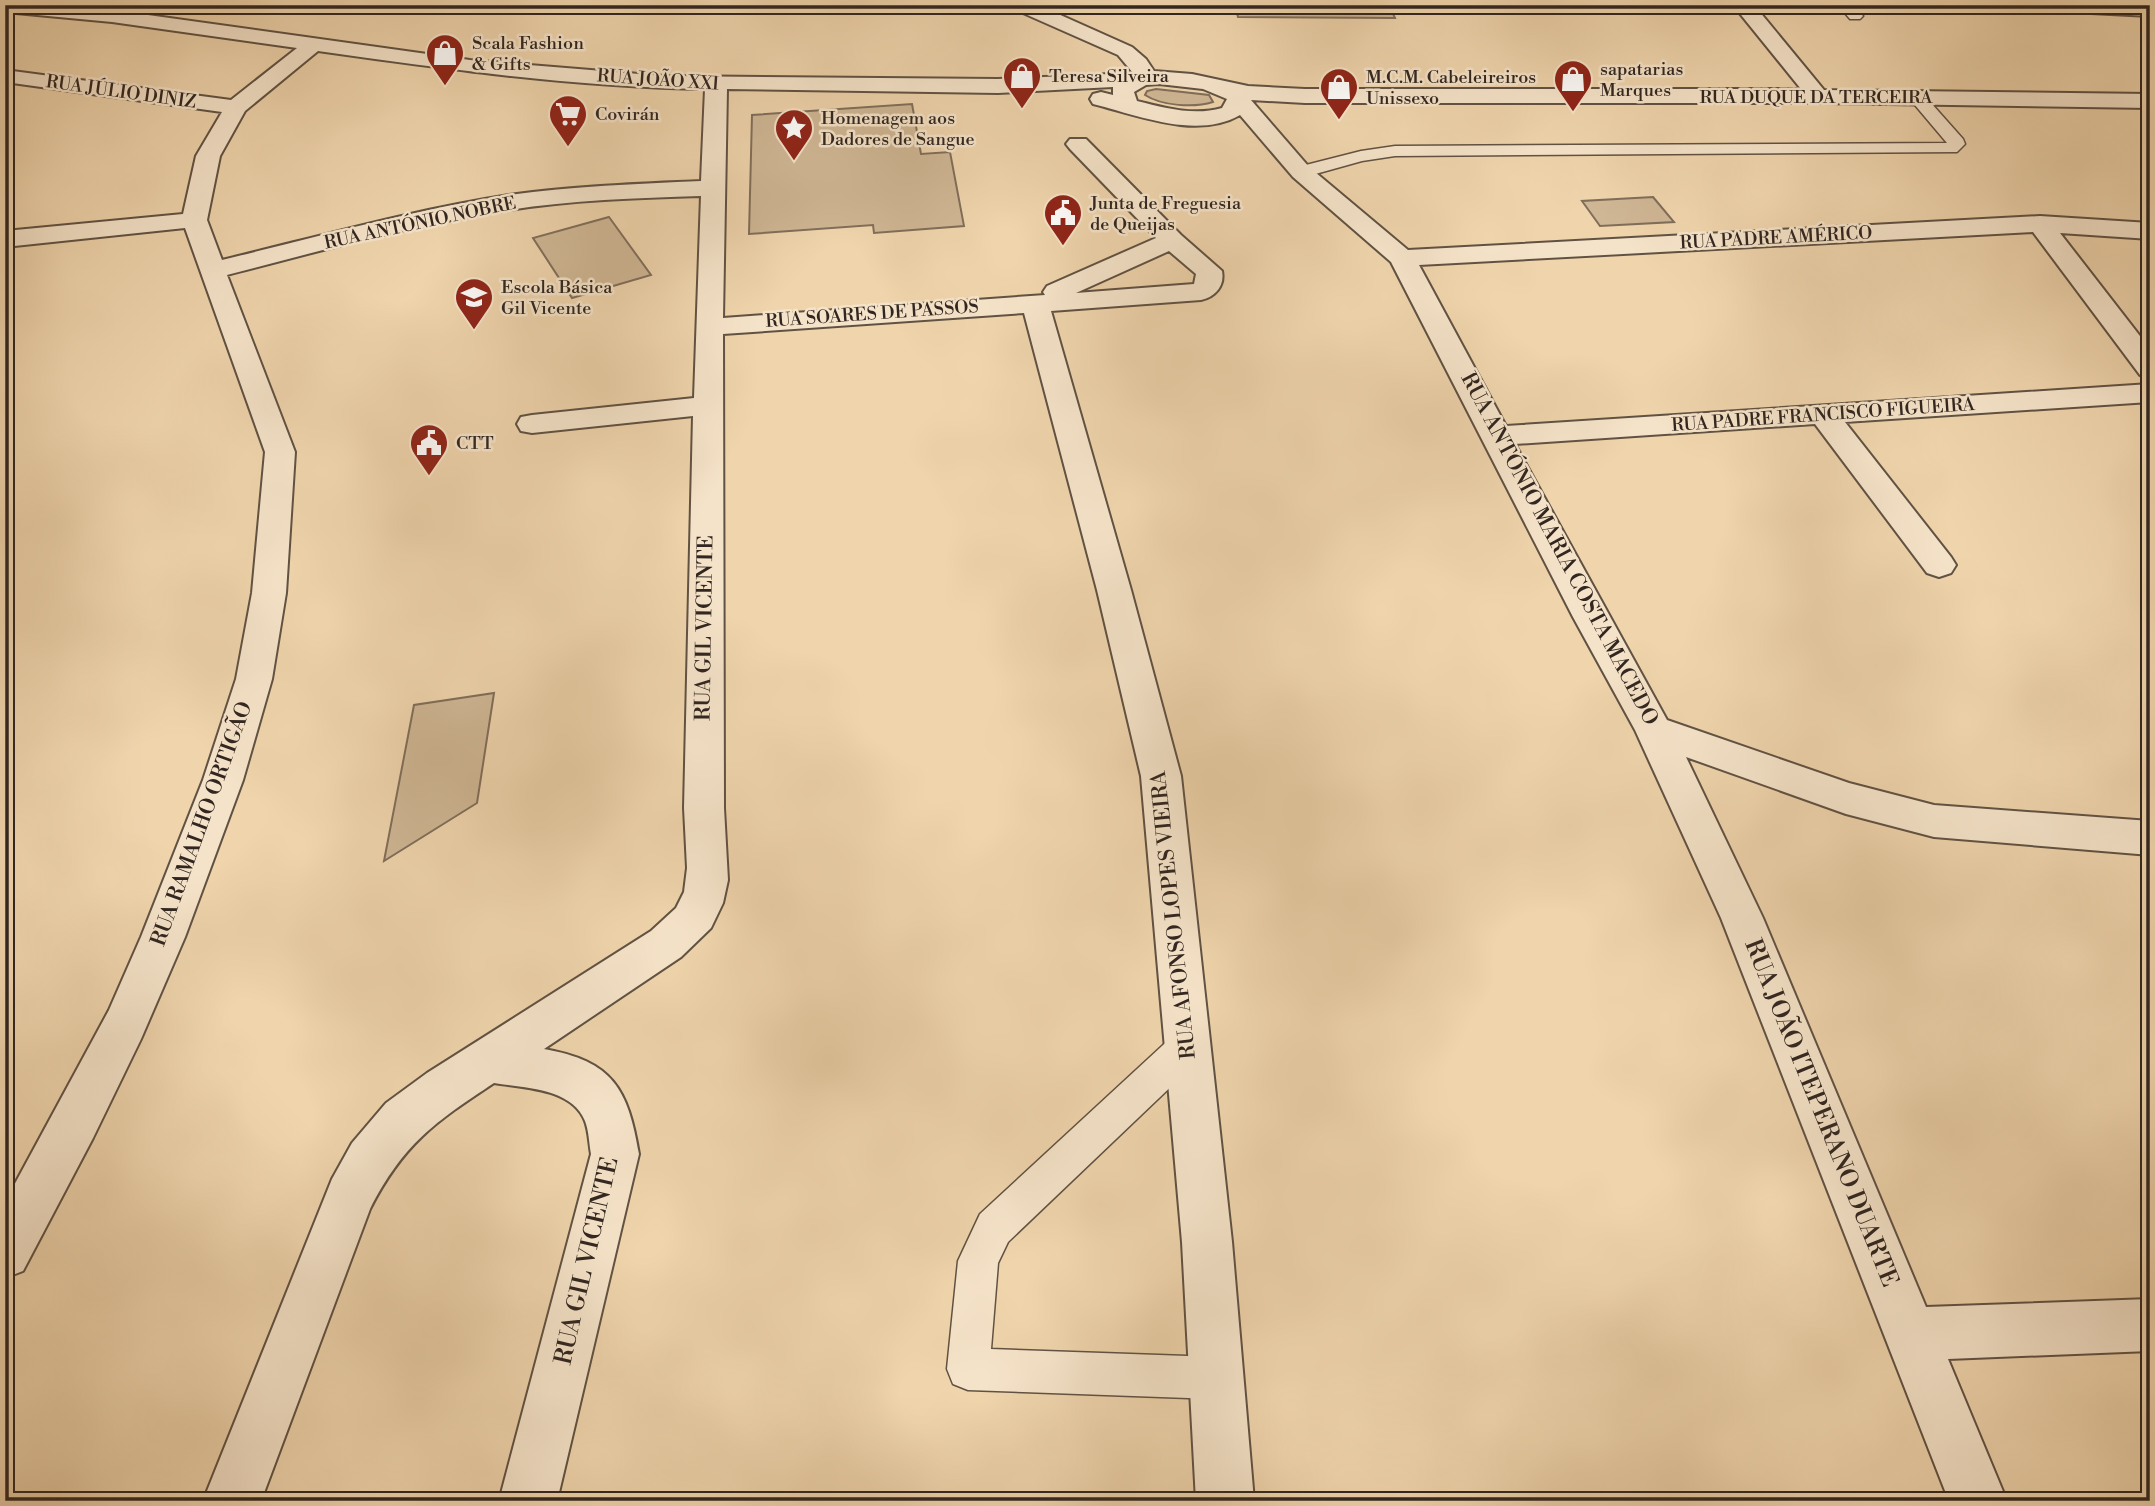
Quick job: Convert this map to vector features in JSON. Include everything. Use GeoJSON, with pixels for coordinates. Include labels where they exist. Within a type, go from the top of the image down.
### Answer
{"type":"FeatureCollection","features":[{"type":"Feature","properties":{"kind":"street","name":"RUA JOÃO XXI"},"geometry":{"type":"LineString","coordinates":[[86,5],[112,16]]}},
{"type":"Feature","properties":{"kind":"street"},"geometry":{"type":"LineString","coordinates":[[1021,5],[1125,51],[1139,62],[1142,79],[1122,90],[1127,104]]}},
{"type":"Feature","properties":{"kind":"street"},"geometry":{"type":"LineString","coordinates":[[1743,5],[1818,96]]}},
{"type":"Feature","properties":{"kind":"street"},"geometry":{"type":"LineString","coordinates":[[2051,5],[2150,10]]}},
{"type":"Feature","properties":{"kind":"street","name":"RUA JOÃO XXI"},"geometry":{"type":"LineString","coordinates":[[5,6],[112,16],[470,66],[716,85],[998,86],[1142,79],[1192,80],[1238,101]]}},
{"type":"Feature","properties":{"kind":"street"},"geometry":{"type":"LineString","coordinates":[[5,239],[194,220],[208,156],[236,107],[313,45]]}},
{"type":"Feature","properties":{"kind":"street","name":"RUA JÚLIO DINIZ"},"geometry":{"type":"LineString","coordinates":[[5,76],[236,107]]}},
{"type":"Feature","properties":{"kind":"street","name":"RUA GIL VICENTE"},"geometry":{"type":"LineString","coordinates":[[232,1501],[351,1197],[369,1160],[403,1119],[666,944],[685,928],[702,904],[706,879],[704,808],[708,405],[716,85]]}},
{"type":"Feature","properties":{"kind":"street","name":"RUA JOÃO XXI"},"geometry":{"type":"LineString","coordinates":[[998,86],[1127,104],[1153,113],[1180,117]]}},
{"type":"Feature","properties":{"kind":"street","name":"RUA DUQUE DA TERCEIRA"},"geometry":{"type":"LineString","coordinates":[[1238,101],[1277,95],[1818,96],[2150,101]]}},
{"type":"Feature","properties":{"kind":"street","name":"RUA DUQUE DA TERCEIRA"},"geometry":{"type":"LineString","coordinates":[[1238,101],[1357,97]]}},
{"type":"Feature","properties":{"kind":"street","name":"RUA DUQUE DA TERCEIRA"},"geometry":{"type":"LineString","coordinates":[[1180,117],[1225,126],[1238,101]]}},
{"type":"Feature","properties":{"kind":"street","name":"RUA ANTÓNIO MARIA COSTA MACEDO"},"geometry":{"type":"LineString","coordinates":[[1238,101],[1301,172],[1402,258],[1591,617],[1654,730],[1734,761],[1846,798],[1934,821],[2150,838]]}},
{"type":"Feature","properties":{"kind":"street","name":"RUA SOARES DE PASSOS"},"geometry":{"type":"LineString","coordinates":[[709,327],[1201,292],[1209,286],[1209,271],[1172,240],[1078,145]]}},
{"type":"Feature","properties":{"kind":"street","name":"RUA ANTÓNIO MARIA COSTA MACEDO"},"geometry":{"type":"LineString","coordinates":[[1254,149],[1301,172]]}},
{"type":"Feature","properties":{"kind":"street","name":"RUA ANTÓNIO NOBRE"},"geometry":{"type":"LineString","coordinates":[[214,271],[484,206],[573,195],[714,188]]}},
{"type":"Feature","properties":{"kind":"street","name":"RUA RAMALHO ORTIGÃO"},"geometry":{"type":"LineString","coordinates":[[5,1253],[125,1024],[163,937],[223,780],[254,679],[269,593],[280,452],[194,220]]}},
{"type":"Feature","properties":{"kind":"street"},"geometry":{"type":"LineString","coordinates":[[2040,224],[2150,369]]}},
{"type":"Feature","properties":{"kind":"street","name":"RUA PADRE AMÉRICO"},"geometry":{"type":"LineString","coordinates":[[1402,258],[2040,224],[2150,230]]}},
{"type":"Feature","properties":{"kind":"street","name":"RUA SOARES DE PASSOS"},"geometry":{"type":"LineString","coordinates":[[1035,302],[1172,240]]}},
{"type":"Feature","properties":{"kind":"street","name":"RUA AFONSO LOPES VIEIRA"},"geometry":{"type":"LineString","coordinates":[[1035,302],[1114,590],[1161,776],[1207,1242],[1225,1501]]}},
{"type":"Feature","properties":{"kind":"street","name":"RUA PADRE FRANCISCO FIGUEIRA"},"geometry":{"type":"LineString","coordinates":[[1497,436],[2150,393]]}},
{"type":"Feature","properties":{"kind":"street"},"geometry":{"type":"LineString","coordinates":[[532,424],[708,405]]}},
{"type":"Feature","properties":{"kind":"street"},"geometry":{"type":"LineString","coordinates":[[1824,416],[1939,565]]}},
{"type":"Feature","properties":{"kind":"street","name":"RUA JOÃO ITEPERANO DUARTE"},"geometry":{"type":"LineString","coordinates":[[1654,730],[1742,918],[1978,1501]]}},
{"type":"Feature","properties":{"kind":"street","name":"RUA GIL VICENTE"},"geometry":{"type":"LineString","coordinates":[[488,1060],[562,1074],[593,1090],[609,1117],[615,1154],[528,1501]]}},
{"type":"Feature","properties":{"kind":"street"},"geometry":{"type":"LineString","coordinates":[[1911,1334],[2150,1325]]}},
{"type":"Feature","properties":{"kind":"lane"},"geometry":{"type":"LineString","coordinates":[[1301,172],[1361,156],[1395,151],[1951,148],[1956,144],[1954,139],[1917,98]]}},
{"type":"Feature","properties":{"kind":"lane"},"geometry":{"type":"LineString","coordinates":[[1188,1046],[994,1228],[978,1261],[968,1369],[1216,1378]]}},
{"type":"Feature","properties":{"kind":"shaded area"},"geometry":{"type":"Polygon","coordinates":[[[1235,5],[1389,5],[1395,18],[1238,17],[1235,5]]]}},
{"type":"Feature","properties":{"kind":"shaded area"},"geometry":{"type":"Polygon","coordinates":[[[1156,89],[1209,95],[1213,102],[1178,105],[1160,102],[1145,95],[1147,91],[1156,89]]]}},
{"type":"Feature","properties":{"kind":"shaded area"},"geometry":{"type":"Polygon","coordinates":[[[912,104],[921,154],[950,152],[964,226],[874,233],[873,225],[749,234],[752,115],[912,104]]]}},
{"type":"Feature","properties":{"kind":"shaded area"},"geometry":{"type":"Polygon","coordinates":[[[1653,197],[1674,222],[1600,226],[1582,201],[1653,197]]]}},
{"type":"Feature","properties":{"kind":"shaded area"},"geometry":{"type":"Polygon","coordinates":[[[609,217],[651,275],[572,298],[533,238],[609,217]]]}},
{"type":"Feature","properties":{"kind":"shaded area"},"geometry":{"type":"Polygon","coordinates":[[[494,693],[477,803],[384,861],[414,705],[494,693]]]}},
{"type":"Feature","properties":{"kind":"place","name":"Scala Fashion & Gifts"},"geometry":{"type":"Point","coordinates":[445,87]}},
{"type":"Feature","properties":{"kind":"place","name":"Teresa Silveira"},"geometry":{"type":"Point","coordinates":[1022,110]}},
{"type":"Feature","properties":{"kind":"place","name":"sapatarias Marques"},"geometry":{"type":"Point","coordinates":[1573,113]}},
{"type":"Feature","properties":{"kind":"place","name":"M.C.M. Cabeleireiros Unissexo"},"geometry":{"type":"Point","coordinates":[1339,121]}},
{"type":"Feature","properties":{"kind":"place","name":"Covirán"},"geometry":{"type":"Point","coordinates":[568,148]}},
{"type":"Feature","properties":{"kind":"place","name":"Homenagem aos Dadores de Sangue"},"geometry":{"type":"Point","coordinates":[794,162]}},
{"type":"Feature","properties":{"kind":"place","name":"Junta de Freguesia de Queijas"},"geometry":{"type":"Point","coordinates":[1063,247]}},
{"type":"Feature","properties":{"kind":"place","name":"Escola Básica Gil Vicente"},"geometry":{"type":"Point","coordinates":[474,331]}},
{"type":"Feature","properties":{"kind":"place","name":"CTT"},"geometry":{"type":"Point","coordinates":[429,477]}}]}
